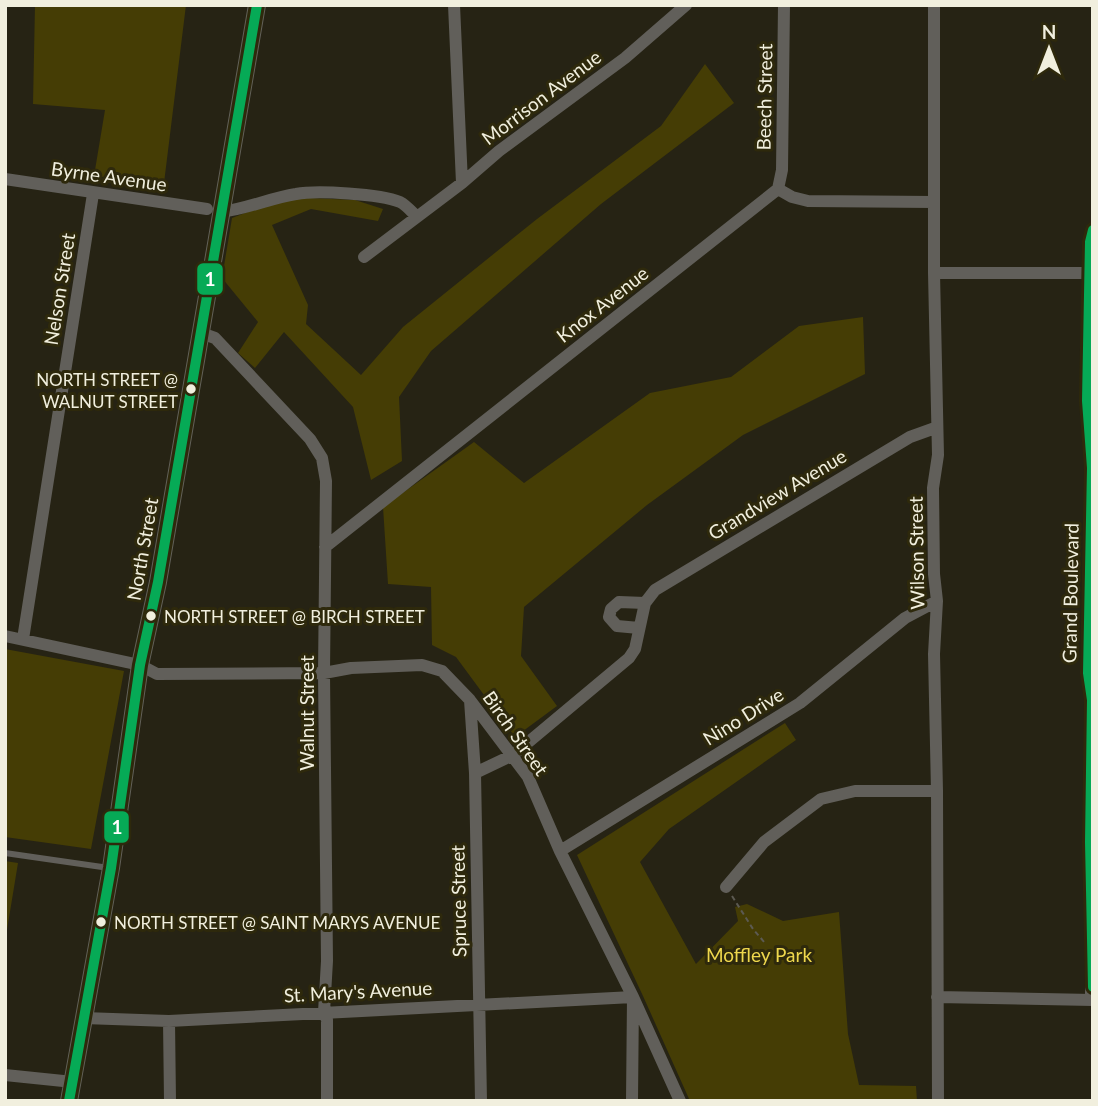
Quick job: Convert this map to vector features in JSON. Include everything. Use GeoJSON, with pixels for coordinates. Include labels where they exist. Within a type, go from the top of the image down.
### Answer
{"type":"FeatureCollection","features":[{"type":"Feature","properties":{"kind":"main road","name":"North Street"},"geometry":{"type":"LineString","coordinates":[[69,1101],[111,868],[140,665],[158,582],[201,333],[214,211],[257,5]]}},
{"type":"Feature","properties":{"kind":"street"},"geometry":{"type":"LineString","coordinates":[[454,5],[462,183]]}},
{"type":"Feature","properties":{"kind":"street","name":"Morrison Avenue"},"geometry":{"type":"LineString","coordinates":[[364,257],[462,183],[499,151],[625,58],[686,5]]}},
{"type":"Feature","properties":{"kind":"street","name":"Beech Street"},"geometry":{"type":"LineString","coordinates":[[778,189],[782,170],[784,5]]}},
{"type":"Feature","properties":{"kind":"street","name":"Wilson Street"},"geometry":{"type":"LineString","coordinates":[[934,5],[935,428],[938,455],[933,488],[937,601],[934,654],[937,1101]]}},
{"type":"Feature","properties":{"kind":"street","name":"Byrne Avenue"},"geometry":{"type":"LineString","coordinates":[[5,179],[214,211]]}},
{"type":"Feature","properties":{"kind":"street"},"geometry":{"type":"LineString","coordinates":[[778,189],[792,197],[808,201],[934,202]]}},
{"type":"Feature","properties":{"kind":"street","name":"Knox Avenue"},"geometry":{"type":"LineString","coordinates":[[325,547],[778,189]]}},
{"type":"Feature","properties":{"kind":"street"},"geometry":{"type":"LineString","coordinates":[[214,211],[246,209],[298,193],[321,192],[399,201],[416,216]]}},
{"type":"Feature","properties":{"kind":"street","name":"Nelson Street"},"geometry":{"type":"LineString","coordinates":[[23,639],[93,194]]}},
{"type":"Feature","properties":{"kind":"street","name":"Grand Boulevard"},"geometry":{"type":"LineString","coordinates":[[1092,1000],[1092,700],[1088,673],[1092,468],[1090,272],[1093,229]]}},
{"type":"Feature","properties":{"kind":"street"},"geometry":{"type":"LineString","coordinates":[[934,273],[1090,272]]}},
{"type":"Feature","properties":{"kind":"street","name":"Walnut Street"},"geometry":{"type":"LineString","coordinates":[[201,333],[215,338],[310,439],[322,458],[326,481],[324,673],[327,961],[324,1012],[327,1020],[327,1101]]}},
{"type":"Feature","properties":{"kind":"street","name":"Grandview Avenue"},"geometry":{"type":"LineString","coordinates":[[645,603],[655,590],[875,457],[910,437],[935,428]]}},
{"type":"Feature","properties":{"kind":"street","name":"Nino Drive"},"geometry":{"type":"LineString","coordinates":[[560,851],[800,704],[905,618],[937,601]]}},
{"type":"Feature","properties":{"kind":"street"},"geometry":{"type":"LineString","coordinates":[[475,773],[513,755],[629,658],[635,649],[645,603],[619,602],[611,610],[609,617],[617,625],[639,628]]}},
{"type":"Feature","properties":{"kind":"street","name":"Birch Street"},"geometry":{"type":"LineString","coordinates":[[5,636],[140,665],[157,674],[324,673],[351,668],[422,665],[442,671],[470,701],[527,777],[680,1101]]}},
{"type":"Feature","properties":{"kind":"street","name":"Spruce Street"},"geometry":{"type":"LineString","coordinates":[[470,701],[475,773],[481,1101]]}},
{"type":"Feature","properties":{"kind":"street"},"geometry":{"type":"LineString","coordinates":[[726,887],[764,842],[821,799],[855,791],[937,791]]}},
{"type":"Feature","properties":{"kind":"street"},"geometry":{"type":"LineString","coordinates":[[632,1101],[633,997]]}},
{"type":"Feature","properties":{"kind":"street","name":"St. Mary's Avenue"},"geometry":{"type":"LineString","coordinates":[[84,1018],[169,1021],[633,997]]}},
{"type":"Feature","properties":{"kind":"street"},"geometry":{"type":"LineString","coordinates":[[937,997],[1092,1000]]}},
{"type":"Feature","properties":{"kind":"street"},"geometry":{"type":"LineString","coordinates":[[169,1021],[170,1101]]}},
{"type":"Feature","properties":{"kind":"street"},"geometry":{"type":"LineString","coordinates":[[5,1075],[73,1082]]}},
{"type":"Feature","properties":{"kind":"lane"},"geometry":{"type":"LineString","coordinates":[[5,853],[111,868]]}},
{"type":"Feature","properties":{"kind":"path"},"geometry":{"type":"LineString","coordinates":[[726,887],[765,943]]}},
{"type":"Feature","properties":{"kind":"green space"},"geometry":{"type":"Polygon","coordinates":[[[35,5],[186,5],[164,183],[94,176],[105,110],[33,104],[35,5]]]}},
{"type":"Feature","properties":{"kind":"green space"},"geometry":{"type":"Polygon","coordinates":[[[705,64],[734,103],[601,204],[431,351],[399,397],[402,461],[371,480],[353,407],[284,332],[255,368],[238,353],[258,322],[222,278],[232,218],[286,197],[355,200],[383,209],[378,221],[311,209],[272,225],[308,305],[306,324],[361,375],[403,327],[537,219],[661,126],[705,64]]]}},
{"type":"Feature","properties":{"kind":"green space"},"geometry":{"type":"Polygon","coordinates":[[[863,317],[865,374],[743,435],[647,505],[524,607],[521,656],[557,706],[515,737],[456,657],[432,645],[431,587],[388,584],[383,507],[474,442],[524,483],[650,393],[731,377],[799,326],[863,317]]]}},
{"type":"Feature","properties":{"kind":"green space"},"geometry":{"type":"Polygon","coordinates":[[[5,649],[124,671],[91,849],[5,837],[5,649]]]}},
{"type":"Feature","properties":{"kind":"green space","name":"Moffley Park"},"geometry":{"type":"Polygon","coordinates":[[[785,723],[796,740],[669,829],[640,862],[696,964],[738,921],[735,907],[747,904],[783,921],[839,912],[848,1034],[859,1085],[916,1086],[917,1101],[690,1101],[577,855],[785,723]]]}},
{"type":"Feature","properties":{"kind":"green space"},"geometry":{"type":"Polygon","coordinates":[[[5,861],[18,863],[5,942],[5,861]]]}},
{"type":"Feature","properties":{"kind":"transit line","name":"1"},"geometry":{"type":"LineString","coordinates":[[69,1101],[111,868],[140,665],[158,582],[257,5]]}},
{"type":"Feature","properties":{"kind":"transit line","name":"1"},"geometry":{"type":"LineString","coordinates":[[1093,230],[1090,242],[1087,401],[1092,468],[1088,673],[1092,700],[1090,842],[1093,987]]}},
{"type":"Feature","properties":{"kind":"place","name":"NORTH STREET @ WALNUT STREET"},"geometry":{"type":"Point","coordinates":[191,389]}},
{"type":"Feature","properties":{"kind":"place","name":"NORTH STREET @ BIRCH STREET"},"geometry":{"type":"Point","coordinates":[151,616]}},
{"type":"Feature","properties":{"kind":"place","name":"NORTH STREET @ SAINT MARYS AVENUE"},"geometry":{"type":"Point","coordinates":[101,922]}}]}
